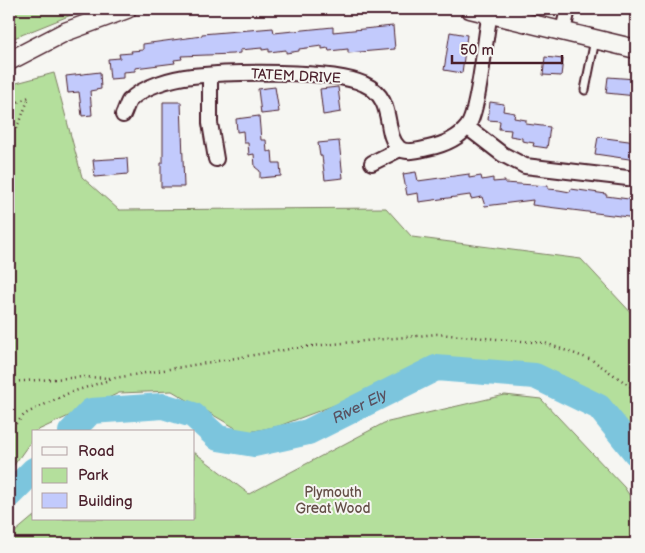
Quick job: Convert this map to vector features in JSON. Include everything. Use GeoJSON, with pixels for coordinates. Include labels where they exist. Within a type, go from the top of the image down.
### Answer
{"type":"FeatureCollection","features":[{"type":"Feature","properties":{"kind":"street"},"geometry":{"type":"LineString","coordinates":[[9,61],[65,32],[127,9]]}},
{"type":"Feature","properties":{"kind":"street"},"geometry":{"type":"LineString","coordinates":[[470,9],[636,49]]}},
{"type":"Feature","properties":{"kind":"street"},"geometry":{"type":"LineString","coordinates":[[563,31],[568,9]]}},
{"type":"Feature","properties":{"kind":"street"},"geometry":{"type":"LineString","coordinates":[[372,163],[400,149],[409,151],[436,147],[460,134],[467,127],[474,109],[490,13]]}},
{"type":"Feature","properties":{"kind":"street","name":"TATEM DRIVE"},"geometry":{"type":"LineString","coordinates":[[123,115],[129,101],[155,86],[191,76],[288,74],[357,80],[377,93],[384,103],[395,142],[400,149]]}},
{"type":"Feature","properties":{"kind":"street"},"geometry":{"type":"LineString","coordinates":[[210,75],[210,123],[216,158]]}},
{"type":"Feature","properties":{"kind":"street"},"geometry":{"type":"LineString","coordinates":[[467,127],[502,154],[525,166],[636,178]]}},
{"type":"Feature","properties":{"kind":"lane"},"geometry":{"type":"LineString","coordinates":[[585,90],[595,39]]}},
{"type":"Feature","properties":{"kind":"path"},"geometry":{"type":"LineString","coordinates":[[9,106],[29,97],[22,119],[9,141]]}},
{"type":"Feature","properties":{"kind":"path"},"geometry":{"type":"LineString","coordinates":[[9,431],[25,414],[70,393],[115,378],[302,346],[437,334],[545,343],[592,360],[636,390]]}},
{"type":"Feature","properties":{"kind":"path"},"geometry":{"type":"LineString","coordinates":[[9,382],[83,377],[115,378]]}},
{"type":"Feature","properties":{"kind":"green space"},"geometry":{"type":"Polygon","coordinates":[[[9,9],[86,9],[9,40],[9,9]]]}},
{"type":"Feature","properties":{"kind":"green space"},"geometry":{"type":"Polygon","coordinates":[[[54,73],[82,177],[119,210],[386,208],[412,237],[581,259],[636,318],[636,449],[613,426],[576,382],[537,365],[488,369],[455,362],[409,377],[279,426],[244,433],[172,391],[119,393],[38,430],[32,430],[32,440],[9,472],[9,85],[54,73]]]}},
{"type":"Feature","properties":{"kind":"green space","name":"Plymouth Great Wood"},"geometry":{"type":"Polygon","coordinates":[[[505,395],[541,399],[624,487],[636,505],[636,544],[9,544],[9,537],[32,518],[32,520],[195,520],[195,453],[249,494],[384,423],[505,395]]]}},
{"type":"Feature","properties":{"kind":"building"},"geometry":{"type":"Polygon","coordinates":[[[393,26],[395,49],[348,53],[348,49],[329,51],[328,48],[322,49],[322,46],[286,53],[286,50],[269,52],[269,49],[262,50],[262,48],[240,50],[240,53],[233,54],[181,56],[182,59],[174,60],[175,63],[135,68],[135,71],[123,72],[123,78],[110,79],[108,59],[120,58],[119,54],[143,50],[143,44],[202,36],[202,34],[273,28],[274,33],[333,27],[333,32],[393,26]]]}},
{"type":"Feature","properties":{"kind":"building"},"geometry":{"type":"Polygon","coordinates":[[[450,32],[467,35],[462,73],[444,70],[450,32]]]}},
{"type":"Feature","properties":{"kind":"building"},"geometry":{"type":"Polygon","coordinates":[[[545,57],[563,59],[561,76],[543,75],[545,57]]]}},
{"type":"Feature","properties":{"kind":"building"},"geometry":{"type":"Polygon","coordinates":[[[100,72],[101,89],[90,91],[92,115],[82,116],[79,92],[68,93],[66,76],[100,72]]]}},
{"type":"Feature","properties":{"kind":"building"},"geometry":{"type":"Polygon","coordinates":[[[608,77],[636,79],[636,96],[606,93],[608,77]]]}},
{"type":"Feature","properties":{"kind":"building"},"geometry":{"type":"Polygon","coordinates":[[[275,87],[279,112],[261,114],[258,89],[275,87]]]}},
{"type":"Feature","properties":{"kind":"building"},"geometry":{"type":"Polygon","coordinates":[[[338,87],[341,112],[323,115],[320,89],[338,87]]]}},
{"type":"Feature","properties":{"kind":"building"},"geometry":{"type":"Polygon","coordinates":[[[163,102],[181,102],[184,187],[161,187],[163,102]]]}},
{"type":"Feature","properties":{"kind":"building"},"geometry":{"type":"Polygon","coordinates":[[[490,102],[504,104],[503,111],[515,113],[514,118],[526,120],[526,124],[550,127],[547,148],[533,146],[534,143],[510,136],[511,130],[499,129],[500,121],[488,120],[490,102]]]}},
{"type":"Feature","properties":{"kind":"building"},"geometry":{"type":"Polygon","coordinates":[[[259,116],[261,140],[266,140],[267,152],[272,151],[273,163],[280,163],[281,176],[260,178],[260,171],[255,167],[254,154],[249,155],[248,143],[244,143],[243,131],[237,132],[236,119],[259,116]]]}},
{"type":"Feature","properties":{"kind":"building"},"geometry":{"type":"Polygon","coordinates":[[[598,137],[636,142],[636,160],[595,154],[598,137]]]}},
{"type":"Feature","properties":{"kind":"building"},"geometry":{"type":"Polygon","coordinates":[[[339,141],[343,178],[325,180],[322,156],[320,156],[318,143],[339,141]]]}},
{"type":"Feature","properties":{"kind":"building"},"geometry":{"type":"Polygon","coordinates":[[[127,158],[128,174],[95,177],[93,160],[127,158]]]}},
{"type":"Feature","properties":{"kind":"building"},"geometry":{"type":"Polygon","coordinates":[[[416,172],[418,181],[469,174],[469,178],[481,176],[482,180],[493,178],[493,182],[505,181],[505,183],[548,186],[548,189],[570,192],[571,189],[636,200],[636,218],[532,205],[533,200],[485,206],[482,197],[471,199],[470,195],[419,202],[418,193],[407,195],[403,174],[416,172]]]}},
{"type":"Feature","properties":{"kind":"waterway","name":"River Ely"},"geometry":{"type":"LineString","coordinates":[[73,430],[91,411],[163,406],[193,415],[218,438],[254,444],[308,432],[436,368],[535,376],[599,407],[636,453]]}},
{"type":"Feature","properties":{"kind":"waterway","name":"River Ely"},"geometry":{"type":"LineString","coordinates":[[9,495],[32,472]]}}]}
